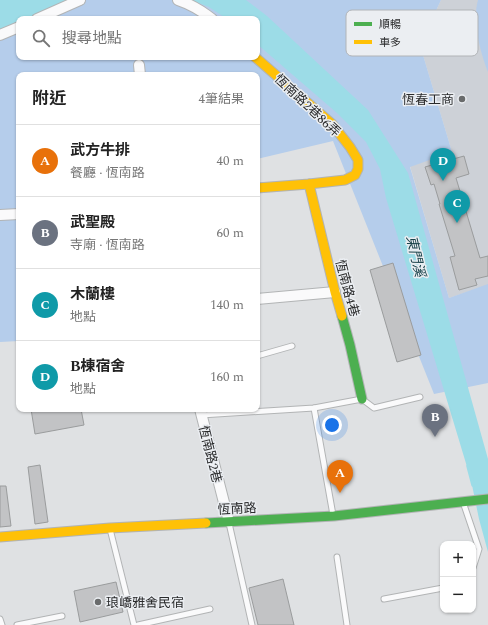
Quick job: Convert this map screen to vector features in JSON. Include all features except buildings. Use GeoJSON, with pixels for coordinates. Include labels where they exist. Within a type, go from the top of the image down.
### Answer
{"type":"FeatureCollection","features":[{"type":"Feature","properties":{"kind":"street"},"geometry":{"type":"LineString","coordinates":[[44,16],[80,0]]}},
{"type":"Feature","properties":{"kind":"street"},"geometry":{"type":"LineString","coordinates":[[178,0],[208,16]]}},
{"type":"Feature","properties":{"kind":"street"},"geometry":{"type":"LineString","coordinates":[[0,35],[16,28]]}},
{"type":"Feature","properties":{"kind":"street","name":"恆南路2巷86弄"},"geometry":{"type":"LineString","coordinates":[[258,60],[332,124],[358,160],[358,169],[355,175],[344,180],[260,188]]}},
{"type":"Feature","properties":{"kind":"street","name":"恆南路4巷"},"geometry":{"type":"LineString","coordinates":[[309,184],[335,292],[350,345],[362,399]]}},
{"type":"Feature","properties":{"kind":"street"},"geometry":{"type":"LineString","coordinates":[[0,215],[16,214]]}},
{"type":"Feature","properties":{"kind":"street"},"geometry":{"type":"LineString","coordinates":[[260,299],[335,292]]}},
{"type":"Feature","properties":{"kind":"street","name":"恆南路2巷"},"geometry":{"type":"LineString","coordinates":[[200,412],[229,522]]}},
{"type":"Feature","properties":{"kind":"street","name":"恆南路"},"geometry":{"type":"LineString","coordinates":[[0,537],[110,528],[334,516],[488,499]]}},
{"type":"Feature","properties":{"kind":"lane"},"geometry":{"type":"LineString","coordinates":[[260,355],[292,346]]}},
{"type":"Feature","properties":{"kind":"lane"},"geometry":{"type":"LineString","coordinates":[[260,410],[314,408],[362,399],[374,408],[420,397]]}},
{"type":"Feature","properties":{"kind":"lane"},"geometry":{"type":"LineString","coordinates":[[314,408],[334,516]]}},
{"type":"Feature","properties":{"kind":"lane"},"geometry":{"type":"LineString","coordinates":[[463,501],[479,549],[476,558]]}},
{"type":"Feature","properties":{"kind":"lane"},"geometry":{"type":"LineString","coordinates":[[229,522],[252,625]]}},
{"type":"Feature","properties":{"kind":"lane"},"geometry":{"type":"LineString","coordinates":[[110,528],[134,625]]}},
{"type":"Feature","properties":{"kind":"lane"},"geometry":{"type":"LineString","coordinates":[[337,557],[347,625]]}},
{"type":"Feature","properties":{"kind":"lane"},"geometry":{"type":"LineString","coordinates":[[384,599],[440,589]]}},
{"type":"Feature","properties":{"kind":"lane"},"geometry":{"type":"LineString","coordinates":[[138,625],[210,609]]}},
{"type":"Feature","properties":{"kind":"lane"},"geometry":{"type":"LineString","coordinates":[[17,625],[62,616]]}},
{"type":"Feature","properties":{"kind":"lane"},"geometry":{"type":"LineString","coordinates":[[0,619],[2,625]]}},
{"type":"Feature","properties":{"kind":"shaded area"},"geometry":{"type":"Polygon","coordinates":[[[0,0],[441,0],[436,10],[346,10],[346,56],[423,56],[452,152],[410,167],[449,298],[488,284],[488,383],[434,394],[333,141],[260,158],[260,72],[16,72],[16,341],[0,342],[0,0]]]}},
{"type":"Feature","properties":{"kind":"shaded area","name":"恆春工商"},"geometry":{"type":"Polygon","coordinates":[[[441,0],[488,0],[488,285],[449,298],[410,166],[452,152],[423,56],[478,56],[478,10],[436,10],[441,0]]]}},
{"type":"Feature","properties":{"kind":"shaded area"},"geometry":{"type":"Polygon","coordinates":[[[478,0],[488,0],[488,72],[482,55],[478,36],[478,10],[476,10],[478,0]]]}},
{"type":"Feature","properties":{"kind":"water"},"geometry":{"type":"Polygon","coordinates":[[[0,0],[81,0],[36,16],[16,16],[16,24],[0,29],[0,0]]]}},
{"type":"Feature","properties":{"kind":"water"},"geometry":{"type":"Polygon","coordinates":[[[191,0],[246,0],[267,16],[368,110],[408,173],[488,459],[488,552],[471,480],[386,198],[380,169],[366,142],[337,113],[260,47],[260,16],[222,16],[209,7],[191,0]]]}},
{"type":"Feature","properties":{"kind":"waterway","name":"東門溪"},"geometry":{"type":"LineString","coordinates":[[468,466],[473,485]]}},
{"type":"Feature","properties":{"kind":"traffic: fast"},"geometry":{"type":"LineString","coordinates":[[342,316],[362,399]]}},
{"type":"Feature","properties":{"kind":"traffic: fast"},"geometry":{"type":"LineString","coordinates":[[206,523],[334,516],[488,499]]}},
{"type":"Feature","properties":{"kind":"traffic: slow"},"geometry":{"type":"LineString","coordinates":[[258,60],[332,124],[358,160],[358,169],[355,175],[345,180],[260,188]]}},
{"type":"Feature","properties":{"kind":"traffic: slow"},"geometry":{"type":"LineString","coordinates":[[309,184],[342,316]]}},
{"type":"Feature","properties":{"kind":"traffic: slow"},"geometry":{"type":"LineString","coordinates":[[0,537],[110,528],[206,523]]}},
{"type":"Feature","properties":{"kind":"place","name":"恆春工商"},"geometry":{"type":"Point","coordinates":[462,99]}},
{"type":"Feature","properties":{"kind":"place","name":"B棟宿舍"},"geometry":{"type":"Point","coordinates":[443,181]}},
{"type":"Feature","properties":{"kind":"place","name":"木蘭樓"},"geometry":{"type":"Point","coordinates":[457,223]}},
{"type":"Feature","properties":{"kind":"place","name":"武聖殿"},"geometry":{"type":"Point","coordinates":[435,437]}},
{"type":"Feature","properties":{"kind":"place","name":"武方牛排"},"geometry":{"type":"Point","coordinates":[340,493]}},
{"type":"Feature","properties":{"kind":"place","name":"琅嶠雅舍民宿"},"geometry":{"type":"Point","coordinates":[98,602]}}]}
